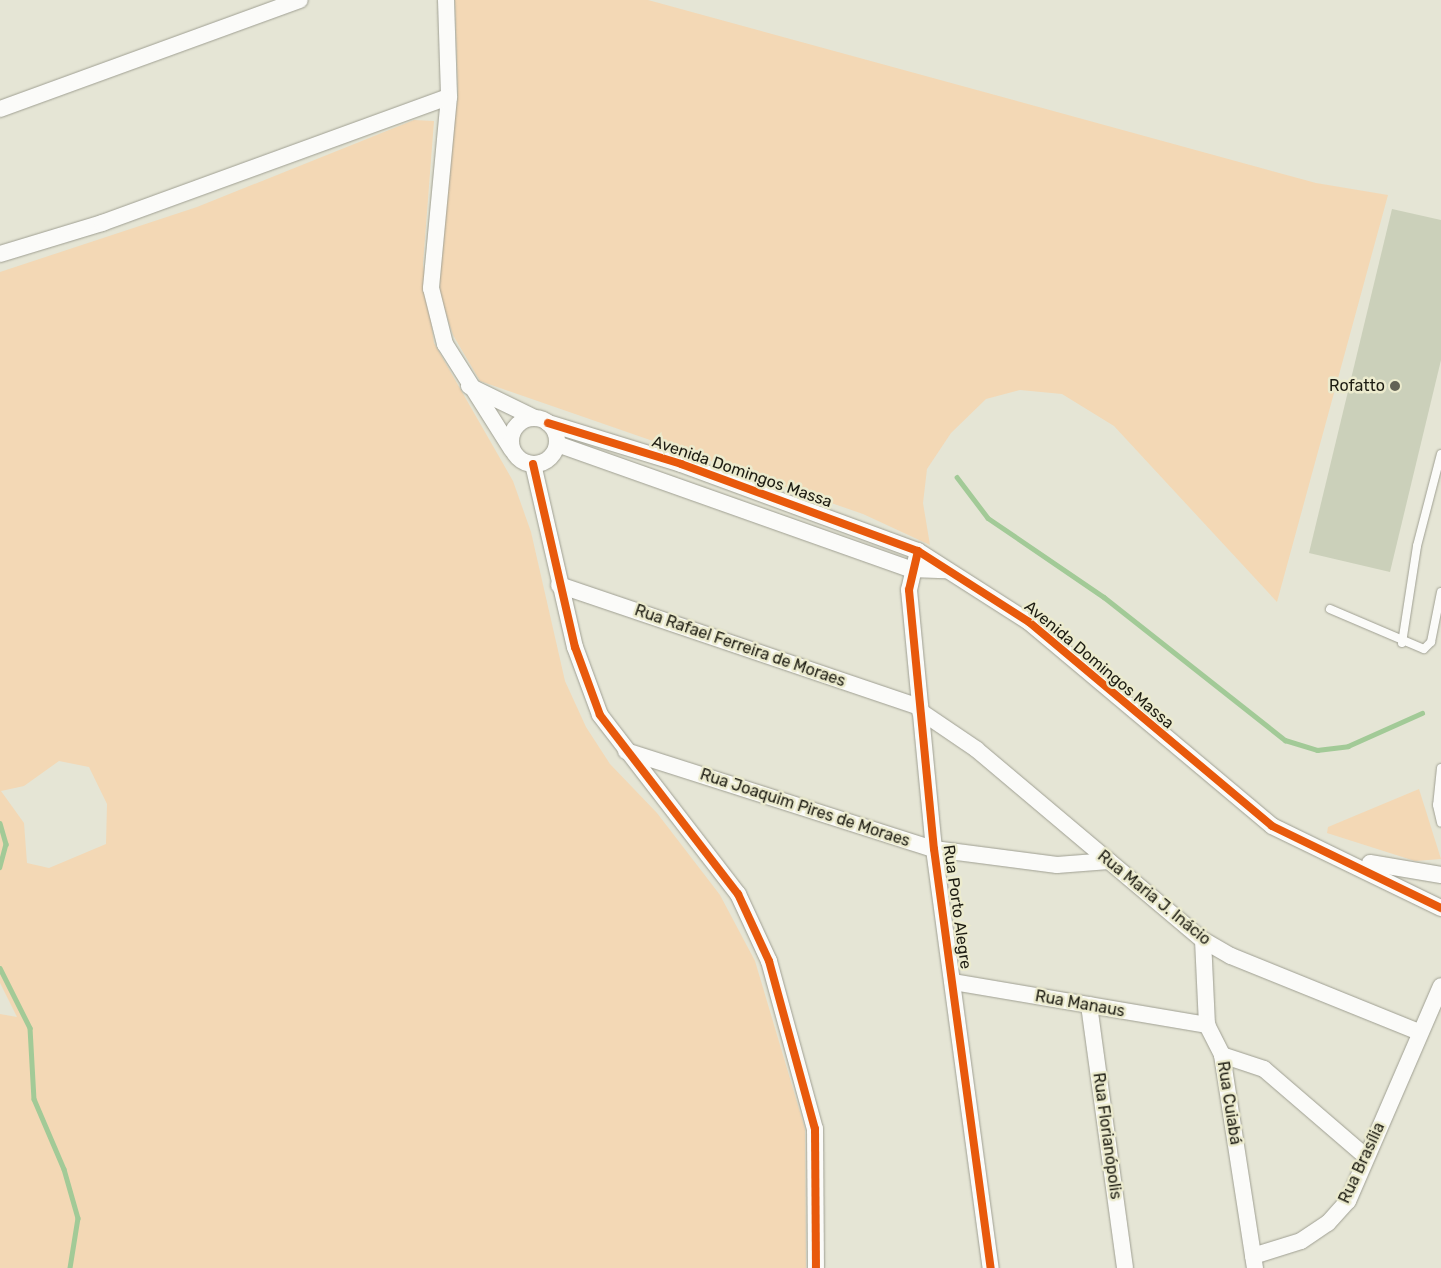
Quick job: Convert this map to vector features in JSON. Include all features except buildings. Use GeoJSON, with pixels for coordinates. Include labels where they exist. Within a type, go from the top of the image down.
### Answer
{"type":"FeatureCollection","features":[{"type":"Feature","properties":{"kind":"street"},"geometry":{"type":"LineString","coordinates":[[0,108],[300,0]]}},
{"type":"Feature","properties":{"kind":"street"},"geometry":{"type":"LineString","coordinates":[[446,0],[449,97],[434,226],[431,288],[445,344],[469,386],[512,450],[532,464],[560,585],[586,681],[600,715],[624,750],[662,792],[738,894],[769,961],[815,1129],[816,1268]]}},
{"type":"Feature","properties":{"kind":"street"},"geometry":{"type":"LineString","coordinates":[[0,254],[102,223],[449,97]]}},
{"type":"Feature","properties":{"kind":"street","name":"Avenida Domingos Massa"},"geometry":{"type":"LineString","coordinates":[[469,386],[542,420],[690,468],[918,551],[1029,622],[1272,826],[1294,840],[1346,858],[1441,908]]}},
{"type":"Feature","properties":{"kind":"street"},"geometry":{"type":"LineString","coordinates":[[512,450],[513,432],[518,424],[542,420],[557,444],[910,569],[946,570]]}},
{"type":"Feature","properties":{"kind":"street"},"geometry":{"type":"LineString","coordinates":[[532,464],[551,457],[557,444]]}},
{"type":"Feature","properties":{"kind":"street","name":"Rua Porto Alegre"},"geometry":{"type":"LineString","coordinates":[[918,551],[910,569],[920,709],[934,849],[991,1268]]}},
{"type":"Feature","properties":{"kind":"street","name":"Rua Rafael Ferreira de Moraes"},"geometry":{"type":"LineString","coordinates":[[560,585],[920,709]]}},
{"type":"Feature","properties":{"kind":"street","name":"Rua Maria J. Inácio"},"geometry":{"type":"LineString","coordinates":[[920,709],[970,745],[1203,940],[1230,956],[1421,1028]]}},
{"type":"Feature","properties":{"kind":"street","name":"Rua Joaquim Pires de Moraes"},"geometry":{"type":"LineString","coordinates":[[624,750],[934,849],[1056,865],[1109,861]]}},
{"type":"Feature","properties":{"kind":"street","name":"Avenida Domingos Massa"},"geometry":{"type":"LineString","coordinates":[[1346,858],[1441,875]]}},
{"type":"Feature","properties":{"kind":"street","name":"Rua Cuiabá"},"geometry":{"type":"LineString","coordinates":[[1203,940],[1207,1025],[1222,1054],[1254,1262]]}},
{"type":"Feature","properties":{"kind":"street","name":"Rua Manaus"},"geometry":{"type":"LineString","coordinates":[[953,982],[1207,1025]]}},
{"type":"Feature","properties":{"kind":"street","name":"Rua Brasília"},"geometry":{"type":"LineString","coordinates":[[1254,1262],[1301,1241],[1328,1223],[1348,1201],[1365,1156],[1441,986]]}},
{"type":"Feature","properties":{"kind":"street","name":"Rua Florianópolis"},"geometry":{"type":"LineString","coordinates":[[1089,1005],[1125,1268]]}},
{"type":"Feature","properties":{"kind":"street"},"geometry":{"type":"LineString","coordinates":[[1421,1028],[1441,1007]]}},
{"type":"Feature","properties":{"kind":"street"},"geometry":{"type":"LineString","coordinates":[[1222,1054],[1264,1069],[1365,1156]]}},
{"type":"Feature","properties":{"kind":"lane"},"geometry":{"type":"LineString","coordinates":[[1402,643],[1433,480],[1441,454]]}},
{"type":"Feature","properties":{"kind":"lane"},"geometry":{"type":"LineString","coordinates":[[1433,480],[1441,484]]}},
{"type":"Feature","properties":{"kind":"lane"},"geometry":{"type":"LineString","coordinates":[[1330,609],[1402,643],[1421,649],[1429,645],[1441,592]]}},
{"type":"Feature","properties":{"kind":"lane"},"geometry":{"type":"LineString","coordinates":[[1441,768],[1437,805],[1441,823]]}},
{"type":"Feature","properties":{"kind":"shaded area"},"geometry":{"type":"Polygon","coordinates":[[[455,0],[648,0],[1316,183],[1388,195],[1277,602],[1114,426],[1062,394],[1020,390],[986,399],[951,433],[927,469],[923,503],[930,545],[863,514],[480,381],[453,335],[440,295],[439,243],[458,95],[455,0]]]}},
{"type":"Feature","properties":{"kind":"shaded area"},"geometry":{"type":"Polygon","coordinates":[[[414,120],[434,121],[423,264],[434,343],[513,481],[531,532],[565,681],[586,727],[610,764],[657,813],[720,895],[755,961],[805,1129],[806,1268],[0,1268],[0,1014],[17,1017],[0,983],[0,272],[197,207],[414,120]],[[59,761],[24,786],[1,791],[24,823],[27,863],[49,868],[106,844],[107,804],[89,767],[59,761]]]}},
{"type":"Feature","properties":{"kind":"shaded area"},"geometry":{"type":"Polygon","coordinates":[[[1419,789],[1441,859],[1415,861],[1327,833],[1328,827],[1419,789]]]}},
{"type":"Feature","properties":{"kind":"waterway"},"geometry":{"type":"LineString","coordinates":[[957,477],[988,518],[1104,597],[1285,740],[1317,750],[1348,746],[1422,713]]}},
{"type":"Feature","properties":{"kind":"waterway"},"geometry":{"type":"LineString","coordinates":[[0,823],[6,844],[0,867]]}},
{"type":"Feature","properties":{"kind":"waterway"},"geometry":{"type":"LineString","coordinates":[[0,968],[30,1028],[34,1099],[64,1169],[78,1218],[70,1268]]}},
{"type":"Feature","properties":{"kind":"cycle path"},"geometry":{"type":"LineString","coordinates":[[548,423],[681,464],[918,551],[1029,622],[1272,826],[1441,908]]}},
{"type":"Feature","properties":{"kind":"cycle path"},"geometry":{"type":"LineString","coordinates":[[533,464],[575,647],[600,715],[738,894],[769,961],[815,1129],[816,1268]]}},
{"type":"Feature","properties":{"kind":"cycle path"},"geometry":{"type":"LineString","coordinates":[[918,551],[909,590],[934,849],[991,1268]]}},
{"type":"Feature","properties":{"kind":"place","name":"Rofatto"},"geometry":{"type":"Point","coordinates":[1395,386]}}]}
